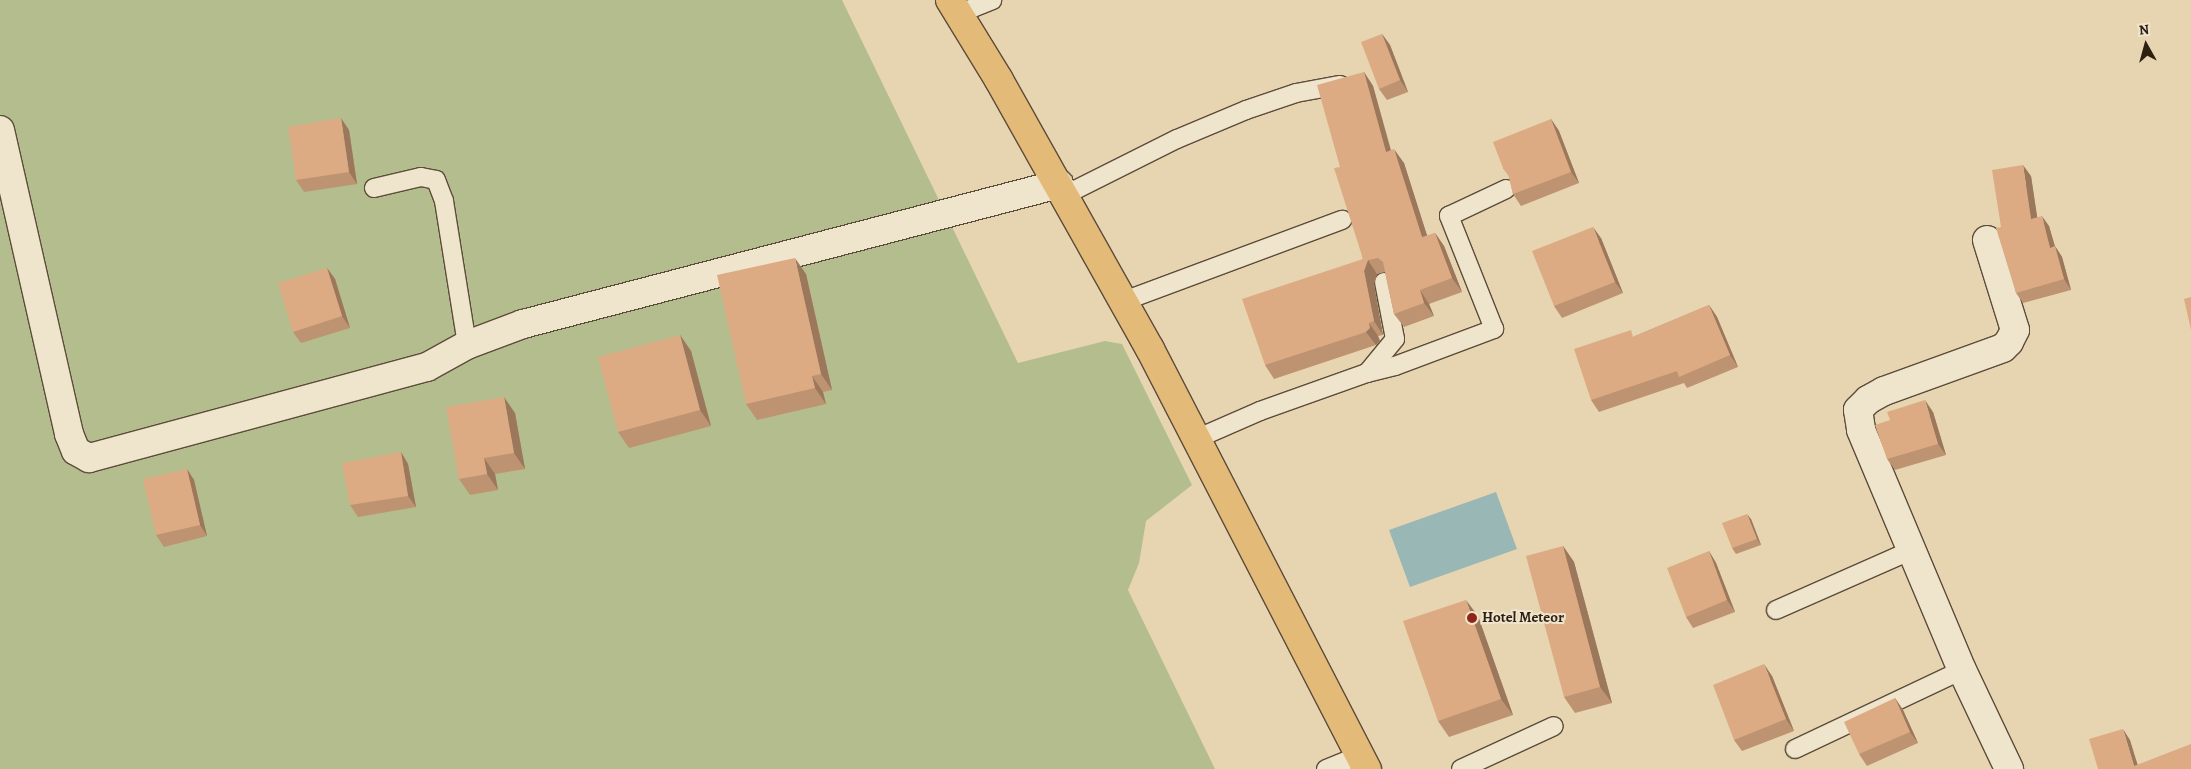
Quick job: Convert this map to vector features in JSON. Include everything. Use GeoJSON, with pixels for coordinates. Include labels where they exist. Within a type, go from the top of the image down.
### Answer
{"type":"FeatureCollection","features":[{"type":"Feature","properties":{"kind":"main road"},"geometry":{"type":"LineString","coordinates":[[954,7],[999,80],[1124,301],[1364,762]]}},
{"type":"Feature","properties":{"kind":"street"},"geometry":{"type":"LineString","coordinates":[[0,130],[69,434],[76,451],[89,458],[426,367],[467,345],[523,324],[1062,190]]}},
{"type":"Feature","properties":{"kind":"street"},"geometry":{"type":"LineString","coordinates":[[1987,240],[2015,330],[2009,342],[2002,348],[1884,391],[1868,400],[1858,410],[1861,430],[1962,670],[2009,769]]}},
{"type":"Feature","properties":{"kind":"lane"},"geometry":{"type":"LineString","coordinates":[[954,7],[992,0]]}},
{"type":"Feature","properties":{"kind":"lane"},"geometry":{"type":"LineString","coordinates":[[1062,190],[1246,110],[1296,93],[1343,84]]}},
{"type":"Feature","properties":{"kind":"lane"},"geometry":{"type":"LineString","coordinates":[[374,188],[421,177],[436,180],[444,201],[467,345]]}},
{"type":"Feature","properties":{"kind":"lane"},"geometry":{"type":"LineString","coordinates":[[1196,439],[1260,411],[1367,372],[1395,366],[1494,329],[1449,216],[1506,189]]}},
{"type":"Feature","properties":{"kind":"lane"},"geometry":{"type":"LineString","coordinates":[[1124,301],[1342,220]]}},
{"type":"Feature","properties":{"kind":"lane"},"geometry":{"type":"LineString","coordinates":[[1367,372],[1396,339],[1384,282]]}},
{"type":"Feature","properties":{"kind":"lane"},"geometry":{"type":"LineString","coordinates":[[1776,610],[1912,550]]}},
{"type":"Feature","properties":{"kind":"lane"},"geometry":{"type":"LineString","coordinates":[[1794,749],[1962,670]]}},
{"type":"Feature","properties":{"kind":"lane"},"geometry":{"type":"LineString","coordinates":[[1461,769],[1554,726]]}},
{"type":"Feature","properties":{"kind":"lane"},"geometry":{"type":"LineString","coordinates":[[1326,769],[1364,762]]}},
{"type":"Feature","properties":{"kind":"green space"},"geometry":{"type":"Polygon","coordinates":[[[0,0],[842,0],[1018,363],[1105,341],[1122,344],[1192,485],[1146,521],[1139,563],[1128,590],[1215,769],[0,769],[0,0]]]}},
{"type":"Feature","properties":{"kind":"water"},"geometry":{"type":"Polygon","coordinates":[[[1496,492],[1517,549],[1410,587],[1389,530],[1496,492]]]}},
{"type":"Feature","properties":{"kind":"building"},"geometry":{"type":"Polygon","coordinates":[[[1382,34],[1400,80],[1379,89],[1361,42],[1382,34]]]}},
{"type":"Feature","properties":{"kind":"building"},"geometry":{"type":"Polygon","coordinates":[[[1364,72],[1386,152],[1394,149],[1422,237],[1435,233],[1452,278],[1420,290],[1424,303],[1394,314],[1383,262],[1378,258],[1368,260],[1364,271],[1374,321],[1369,323],[1370,328],[1366,332],[1265,365],[1242,299],[1363,259],[1334,168],[1340,167],[1317,85],[1364,72]]]}},
{"type":"Feature","properties":{"kind":"building"},"geometry":{"type":"Polygon","coordinates":[[[341,118],[349,172],[296,180],[288,127],[341,118]]]}},
{"type":"Feature","properties":{"kind":"building"},"geometry":{"type":"Polygon","coordinates":[[[1551,119],[1571,172],[1513,194],[1508,174],[1503,168],[1493,142],[1551,119]]]}},
{"type":"Feature","properties":{"kind":"building"},"geometry":{"type":"Polygon","coordinates":[[[2023,165],[2031,219],[2042,216],[2050,248],[2055,246],[2064,279],[2016,293],[1996,228],[2001,227],[1992,170],[2023,165]]]}},
{"type":"Feature","properties":{"kind":"building"},"geometry":{"type":"Polygon","coordinates":[[[1593,227],[1615,282],[1554,306],[1532,251],[1593,227]]]}},
{"type":"Feature","properties":{"kind":"building"},"geometry":{"type":"Polygon","coordinates":[[[795,258],[821,374],[812,376],[815,388],[746,404],[717,275],[795,258]]]}},
{"type":"Feature","properties":{"kind":"building"},"geometry":{"type":"Polygon","coordinates":[[[327,268],[342,316],[293,332],[278,283],[327,268]]]}},
{"type":"Feature","properties":{"kind":"building"},"geometry":{"type":"Polygon","coordinates":[[[2191,297],[2191,330],[2184,299],[2191,297]]]}},
{"type":"Feature","properties":{"kind":"building"},"geometry":{"type":"Polygon","coordinates":[[[1709,305],[1730,355],[1679,377],[1677,371],[1591,400],[1574,349],[1631,330],[1633,337],[1709,305]]]}},
{"type":"Feature","properties":{"kind":"building"},"geometry":{"type":"Polygon","coordinates":[[[680,335],[700,410],[618,432],[598,357],[680,335]]]}},
{"type":"Feature","properties":{"kind":"building"},"geometry":{"type":"Polygon","coordinates":[[[504,397],[514,453],[484,458],[487,474],[459,479],[446,407],[504,397]]]}},
{"type":"Feature","properties":{"kind":"building"},"geometry":{"type":"Polygon","coordinates":[[[1925,400],[1938,444],[1887,459],[1875,425],[1890,420],[1887,412],[1925,400]]]}},
{"type":"Feature","properties":{"kind":"building"},"geometry":{"type":"Polygon","coordinates":[[[401,452],[408,496],[350,505],[342,463],[401,452]]]}},
{"type":"Feature","properties":{"kind":"building"},"geometry":{"type":"Polygon","coordinates":[[[187,469],[200,525],[156,535],[143,479],[187,469]]]}},
{"type":"Feature","properties":{"kind":"building"},"geometry":{"type":"Polygon","coordinates":[[[1747,514],[1757,539],[1732,548],[1722,523],[1747,514]]]}},
{"type":"Feature","properties":{"kind":"building"},"geometry":{"type":"Polygon","coordinates":[[[1563,546],[1600,687],[1564,697],[1526,556],[1563,546]]]}},
{"type":"Feature","properties":{"kind":"building"},"geometry":{"type":"Polygon","coordinates":[[[1709,551],[1727,600],[1686,617],[1667,568],[1709,551]]]}},
{"type":"Feature","properties":{"kind":"building"},"geometry":{"type":"Polygon","coordinates":[[[1466,600],[1501,699],[1438,721],[1403,621],[1466,600]]]}},
{"type":"Feature","properties":{"kind":"building"},"geometry":{"type":"Polygon","coordinates":[[[1764,664],[1786,719],[1734,740],[1713,685],[1764,664]]]}},
{"type":"Feature","properties":{"kind":"building"},"geometry":{"type":"Polygon","coordinates":[[[1895,698],[1910,732],[1859,754],[1844,722],[1895,698]]]}},
{"type":"Feature","properties":{"kind":"building"},"geometry":{"type":"Polygon","coordinates":[[[2123,729],[2134,766],[2191,744],[2191,769],[2098,769],[2089,739],[2123,729]]]}},
{"type":"Feature","properties":{"kind":"place","name":"Hotel Meteor"},"geometry":{"type":"Point","coordinates":[1472,618]}}]}
